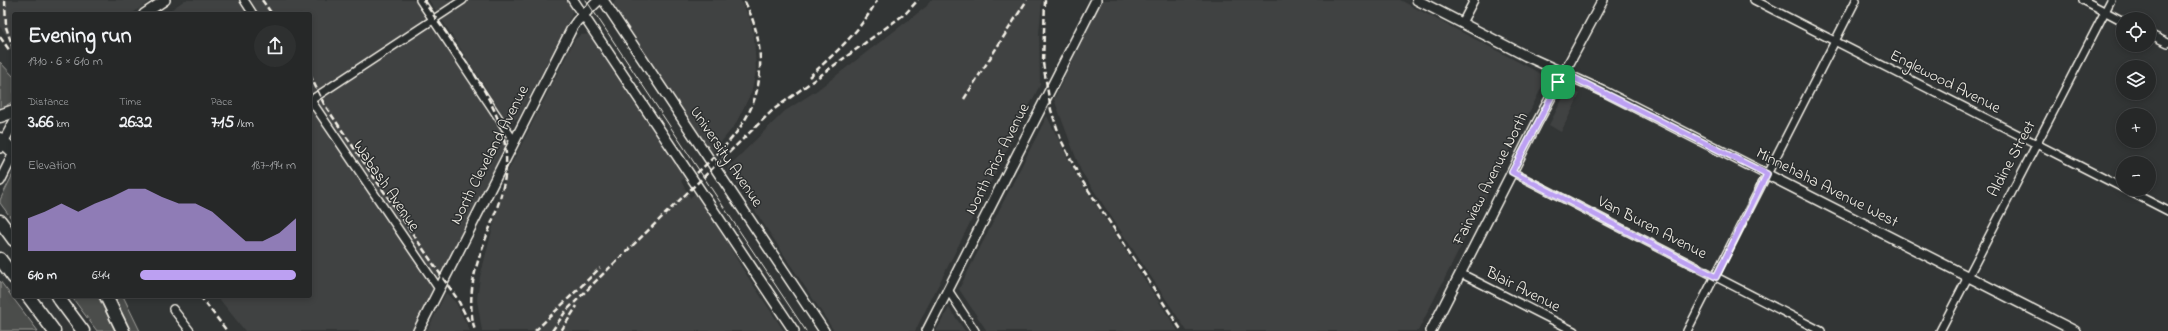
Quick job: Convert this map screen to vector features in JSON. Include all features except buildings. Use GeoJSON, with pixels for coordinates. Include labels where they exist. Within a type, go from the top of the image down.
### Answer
{"type":"FeatureCollection","features":[{"type":"Feature","properties":{"kind":"highway"},"geometry":{"type":"LineString","coordinates":[[0,116],[12,112]]}},
{"type":"Feature","properties":{"kind":"highway"},"geometry":{"type":"LineString","coordinates":[[1,143],[12,151]]}},
{"type":"Feature","properties":{"kind":"highway"},"geometry":{"type":"LineString","coordinates":[[0,222],[12,237]]}},
{"type":"Feature","properties":{"kind":"highway"},"geometry":{"type":"LineString","coordinates":[[0,260],[12,275]]}},
{"type":"Feature","properties":{"kind":"highway"},"geometry":{"type":"LineString","coordinates":[[29,298],[54,331]]}},
{"type":"Feature","properties":{"kind":"highway"},"geometry":{"type":"LineString","coordinates":[[58,298],[83,331]]}},
{"type":"Feature","properties":{"kind":"highway"},"geometry":{"type":"LineString","coordinates":[[107,298],[123,331]]}},
{"type":"Feature","properties":{"kind":"street"},"geometry":{"type":"LineString","coordinates":[[147,12],[165,0]]}},
{"type":"Feature","properties":{"kind":"street"},"geometry":{"type":"LineString","coordinates":[[244,0],[252,12]]}},
{"type":"Feature","properties":{"kind":"street"},"geometry":{"type":"LineString","coordinates":[[420,0],[514,141]]}},
{"type":"Feature","properties":{"kind":"street"},"geometry":{"type":"LineString","coordinates":[[312,98],[463,0]]}},
{"type":"Feature","properties":{"kind":"street"},"geometry":{"type":"LineString","coordinates":[[573,0],[794,331]]}},
{"type":"Feature","properties":{"kind":"street","name":"North Cleveland Avenue"},"geometry":{"type":"LineString","coordinates":[[418,331],[572,28],[599,0]]}},
{"type":"Feature","properties":{"kind":"street","name":"University Avenue"},"geometry":{"type":"LineString","coordinates":[[604,0],[824,331]]}},
{"type":"Feature","properties":{"kind":"street","name":"North Prior Avenue"},"geometry":{"type":"LineString","coordinates":[[927,331],[1096,0]]}},
{"type":"Feature","properties":{"kind":"street","name":"Minnehaha Avenue West"},"geometry":{"type":"LineString","coordinates":[[1417,0],[1526,56],[1564,73],[1767,174],[2075,331]]}},
{"type":"Feature","properties":{"kind":"street"},"geometry":{"type":"LineString","coordinates":[[1462,23],[1474,0]]}},
{"type":"Feature","properties":{"kind":"street","name":"Fairview Avenue North"},"geometry":{"type":"LineString","coordinates":[[1431,331],[1512,172],[1603,0]]}},
{"type":"Feature","properties":{"kind":"street","name":"Englewood Avenue"},"geometry":{"type":"LineString","coordinates":[[1754,0],[2116,185]]}},
{"type":"Feature","properties":{"kind":"street"},"geometry":{"type":"LineString","coordinates":[[1688,331],[1856,0]]}},
{"type":"Feature","properties":{"kind":"street"},"geometry":{"type":"LineString","coordinates":[[2083,0],[2116,16]]}},
{"type":"Feature","properties":{"kind":"street","name":"Aldine Street"},"geometry":{"type":"LineString","coordinates":[[1940,331],[2110,0]]}},
{"type":"Feature","properties":{"kind":"street"},"geometry":{"type":"LineString","coordinates":[[2156,37],[2168,43]]}},
{"type":"Feature","properties":{"kind":"street","name":"Wabash Avenue"},"geometry":{"type":"LineString","coordinates":[[312,102],[440,289]]}},
{"type":"Feature","properties":{"kind":"street"},"geometry":{"type":"LineString","coordinates":[[1,143],[12,125]]}},
{"type":"Feature","properties":{"kind":"street"},"geometry":{"type":"LineString","coordinates":[[1,178],[12,156]]}},
{"type":"Feature","properties":{"kind":"street","name":"Van Buren Avenue"},"geometry":{"type":"LineString","coordinates":[[1512,172],[1821,331]]}},
{"type":"Feature","properties":{"kind":"street","name":"Englewood Avenue"},"geometry":{"type":"LineString","coordinates":[[2138,196],[2168,211]]}},
{"type":"Feature","properties":{"kind":"street","name":"Blair Avenue"},"geometry":{"type":"LineString","coordinates":[[1460,273],[1574,331]]}},
{"type":"Feature","properties":{"kind":"street"},"geometry":{"type":"LineString","coordinates":[[948,290],[975,331]]}},
{"type":"Feature","properties":{"kind":"street"},"geometry":{"type":"LineString","coordinates":[[174,310],[190,331]]}},
{"type":"Feature","properties":{"kind":"shaded area"},"geometry":{"type":"Polygon","coordinates":[[[0,0],[152,0],[134,12],[12,12],[12,42],[0,27],[0,0]]]}},
{"type":"Feature","properties":{"kind":"shaded area"},"geometry":{"type":"Polygon","coordinates":[[[185,0],[415,0],[509,143],[412,331],[245,331],[219,298],[312,298],[312,12],[168,12],[185,0]]]}},
{"type":"Feature","properties":{"kind":"shaded area"},"geometry":{"type":"Polygon","coordinates":[[[429,0],[569,0],[573,7],[571,16],[519,117],[512,121],[504,116],[429,0]]]}},
{"type":"Feature","properties":{"kind":"shaded area"},"geometry":{"type":"Polygon","coordinates":[[[616,0],[740,0],[742,3],[750,19],[754,36],[756,71],[751,93],[735,125],[712,153],[614,8],[614,3],[616,0]]]}},
{"type":"Feature","properties":{"kind":"shaded area"},"geometry":{"type":"Polygon","coordinates":[[[930,0],[1042,0],[1039,33],[1040,85],[915,331],[834,331],[727,168],[785,111],[816,91],[927,6],[930,0]]]}},
{"type":"Feature","properties":{"kind":"shaded area"},"geometry":{"type":"Polygon","coordinates":[[[1102,0],[1400,0],[1547,77],[1418,331],[1187,331],[1081,171],[1054,99],[1102,0]]]}},
{"type":"Feature","properties":{"kind":"shaded area"},"geometry":{"type":"Polygon","coordinates":[[[590,34],[685,177],[681,181],[690,198],[697,191],[742,268],[784,331],[482,331],[477,300],[480,277],[507,173],[575,39],[581,35],[590,34]]]}},
{"type":"Feature","properties":{"kind":"shaded area"},"geometry":{"type":"Polygon","coordinates":[[[0,62],[12,75],[12,102],[7,105],[8,109],[0,112],[0,62]]]}},
{"type":"Feature","properties":{"kind":"shaded area"},"geometry":{"type":"Polygon","coordinates":[[[1568,88],[1580,94],[1561,132],[1549,125],[1568,88]]]}},
{"type":"Feature","properties":{"kind":"shaded area"},"geometry":{"type":"Polygon","coordinates":[[[1047,116],[1075,173],[1178,331],[987,331],[959,289],[1047,116]]]}},
{"type":"Feature","properties":{"kind":"shaded area"},"geometry":{"type":"Polygon","coordinates":[[[12,176],[12,219],[0,203],[0,200],[12,176]]]}},
{"type":"Feature","properties":{"kind":"shaded area"},"geometry":{"type":"Polygon","coordinates":[[[0,281],[38,331],[0,331],[0,281]]]}},
{"type":"Feature","properties":{"kind":"shaded area"},"geometry":{"type":"Polygon","coordinates":[[[446,293],[456,303],[470,331],[427,331],[446,293]]]}},
{"type":"Feature","properties":{"kind":"shaded area"},"geometry":{"type":"Polygon","coordinates":[[[72,298],[99,298],[115,331],[97,331],[72,298]]]}},
{"type":"Feature","properties":{"kind":"shaded area"},"geometry":{"type":"Polygon","coordinates":[[[115,298],[124,298],[140,331],[131,331],[115,298]]]}},
{"type":"Feature","properties":{"kind":"shaded area"},"geometry":{"type":"Polygon","coordinates":[[[949,308],[965,331],[936,331],[949,308]]]}},
{"type":"Feature","properties":{"kind":"tram line"},"geometry":{"type":"LineString","coordinates":[[586,0],[806,331]]}},
{"type":"Feature","properties":{"kind":"railway"},"geometry":{"type":"LineString","coordinates":[[5,0],[6,27],[12,45]]}},
{"type":"Feature","properties":{"kind":"railway"},"geometry":{"type":"LineString","coordinates":[[262,0],[271,12]]}},
{"type":"Feature","properties":{"kind":"railway"},"geometry":{"type":"LineString","coordinates":[[423,0],[472,70],[483,89],[501,127],[505,145],[506,169],[502,192],[479,259],[473,282],[471,306],[475,331]]}},
{"type":"Feature","properties":{"kind":"railway"},"geometry":{"type":"LineString","coordinates":[[697,173],[736,133],[749,111],[755,96],[759,80],[759,47],[751,15],[744,0]]}},
{"type":"Feature","properties":{"kind":"railway"},"geometry":{"type":"LineString","coordinates":[[809,77],[855,32],[871,11],[877,0]]}},
{"type":"Feature","properties":{"kind":"railway"},"geometry":{"type":"LineString","coordinates":[[552,331],[566,311],[773,110],[906,13],[918,0]]}},
{"type":"Feature","properties":{"kind":"railway"},"geometry":{"type":"LineString","coordinates":[[964,99],[1027,0]]}},
{"type":"Feature","properties":{"kind":"railway"},"geometry":{"type":"LineString","coordinates":[[1045,0],[1043,63],[1051,110],[1061,140],[1079,176],[1182,331]]}},
{"type":"Feature","properties":{"kind":"railway"},"geometry":{"type":"LineString","coordinates":[[0,37],[10,51]]}},
{"type":"Feature","properties":{"kind":"railway"},"geometry":{"type":"LineString","coordinates":[[312,79],[324,104],[458,300],[470,324]]}},
{"type":"Feature","properties":{"kind":"railway"},"geometry":{"type":"LineString","coordinates":[[535,331],[600,268]]}},
{"type":"Feature","properties":{"kind":"railway"},"geometry":{"type":"LineString","coordinates":[[202,298],[227,331]]}},
{"type":"Feature","properties":{"kind":"railway"},"geometry":{"type":"LineString","coordinates":[[561,331],[577,306]]}},
{"type":"Feature","properties":{"kind":"route"},"geometry":{"type":"LineString","coordinates":[[1564,73],[1603,91],[1767,174],[1716,277],[1512,172],[1558,82],[1564,73]]}}]}
